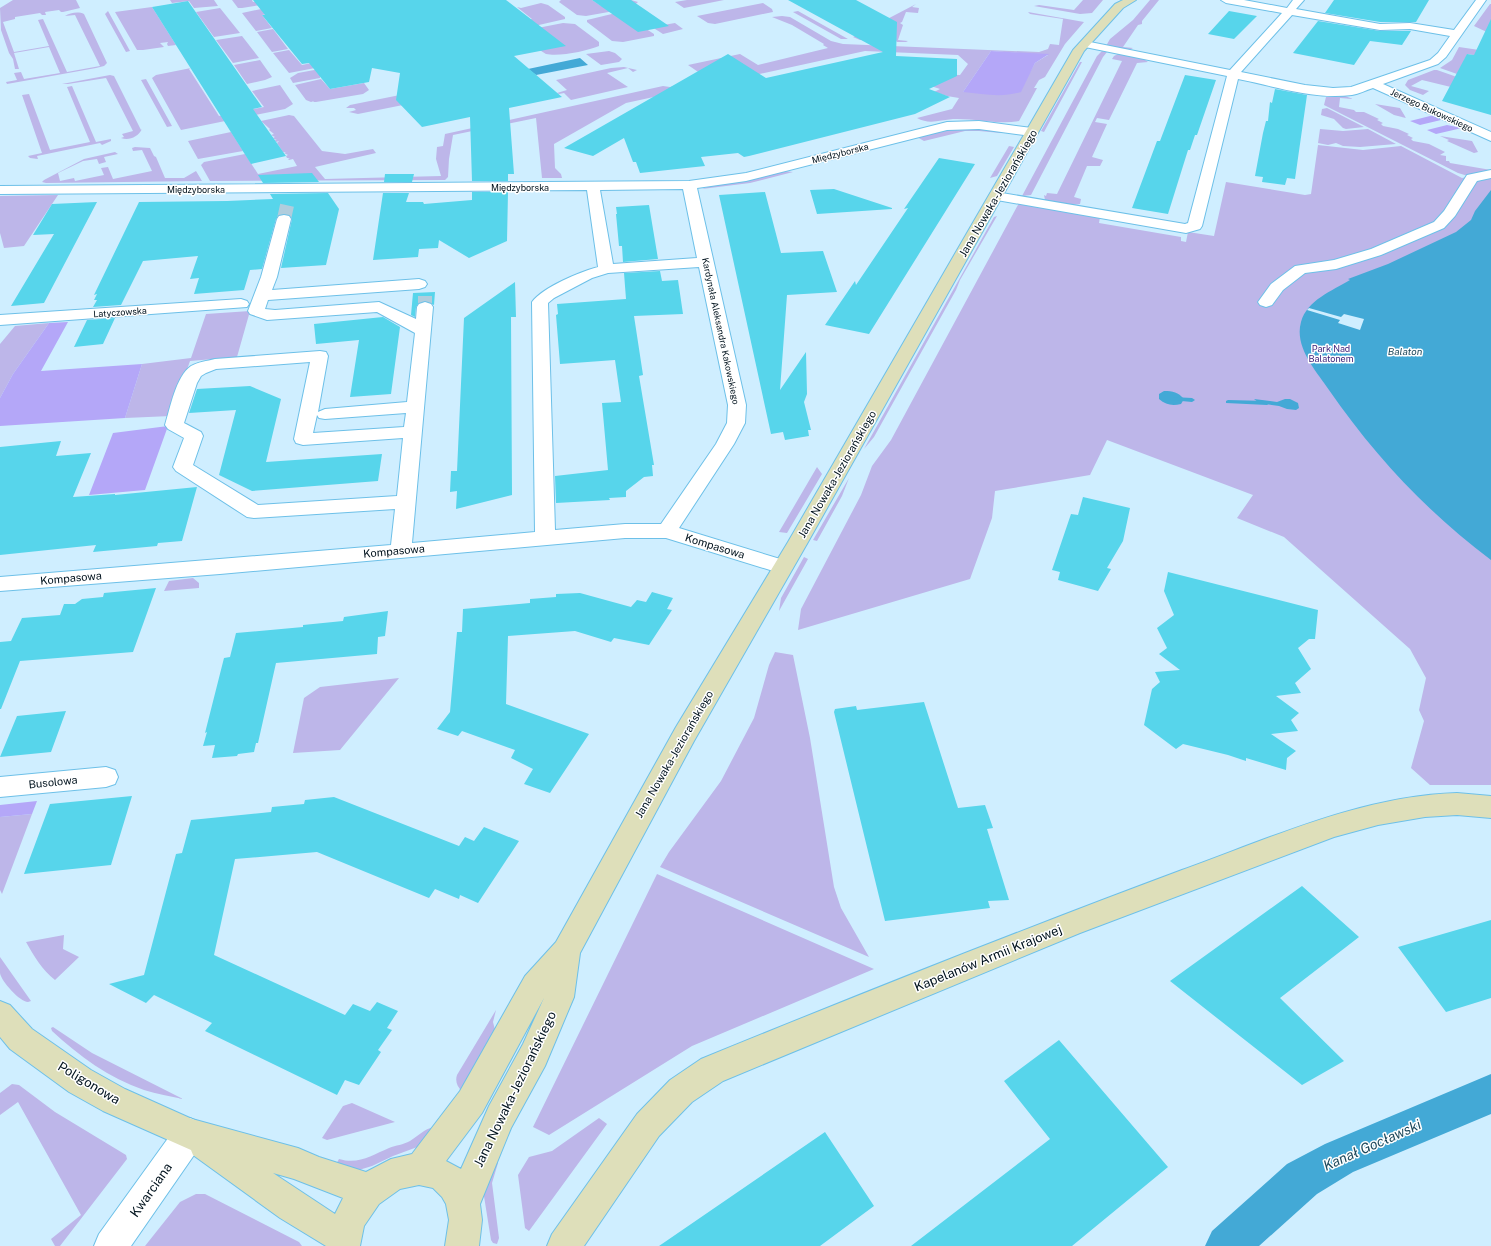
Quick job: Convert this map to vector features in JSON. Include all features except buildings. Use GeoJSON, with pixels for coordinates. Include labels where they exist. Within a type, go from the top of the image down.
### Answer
{"type":"FeatureCollection","features":[{"type":"Feature","properties":{"kind":"street","name":"Jana Nowaka-Jeziorańskiego"},"geometry":{"type":"LineString","coordinates":[[420,1169],[471,1102],[535,986],[566,951],[681,741],[784,567],[1079,50],[1119,3],[1131,0]]}},
{"type":"Feature","properties":{"kind":"street"},"geometry":{"type":"LineString","coordinates":[[1226,0],[1380,27],[1410,26],[1456,34]]}},
{"type":"Feature","properties":{"kind":"street"},"geometry":{"type":"LineString","coordinates":[[996,196],[1186,229],[1195,226],[1233,74],[1299,0]]}},
{"type":"Feature","properties":{"kind":"street","name":"Jerzego Bukowskiego"},"geometry":{"type":"LineString","coordinates":[[1085,44],[1305,89],[1333,92],[1352,91],[1434,62],[1442,55],[1481,0]]}},
{"type":"Feature","properties":{"kind":"street","name":"Jerzego Bukowskiego"},"geometry":{"type":"LineString","coordinates":[[1374,84],[1491,137]]}},
{"type":"Feature","properties":{"kind":"street","name":"Międzyborska"},"geometry":{"type":"LineString","coordinates":[[0,190],[689,185],[746,177],[947,126],[979,125],[1032,132]]}},
{"type":"Feature","properties":{"kind":"street"},"geometry":{"type":"LineString","coordinates":[[1266,302],[1277,287],[1300,269],[1336,264],[1382,249],[1421,234],[1439,225],[1450,212],[1472,178],[1491,174]]}},
{"type":"Feature","properties":{"kind":"street","name":"Kardynała Aleksandra Kakowskiego"},"geometry":{"type":"LineString","coordinates":[[667,531],[725,444],[736,423],[737,404],[689,185]]}},
{"type":"Feature","properties":{"kind":"street"},"geometry":{"type":"LineString","coordinates":[[593,186],[606,269]]}},
{"type":"Feature","properties":{"kind":"street"},"geometry":{"type":"LineString","coordinates":[[284,219],[269,277],[256,312],[275,315],[379,307],[423,331]]}},
{"type":"Feature","properties":{"kind":"street"},"geometry":{"type":"LineString","coordinates":[[545,537],[540,302],[548,295],[587,275],[606,269],[706,262]]}},
{"type":"Feature","properties":{"kind":"street"},"geometry":{"type":"LineString","coordinates":[[261,296],[419,284]]}},
{"type":"Feature","properties":{"kind":"street","name":"Latyczowska"},"geometry":{"type":"LineString","coordinates":[[0,320],[241,304]]}},
{"type":"Feature","properties":{"kind":"street"},"geometry":{"type":"LineString","coordinates":[[401,551],[425,307]]}},
{"type":"Feature","properties":{"kind":"street"},"geometry":{"type":"LineString","coordinates":[[406,502],[254,512],[183,467],[194,436],[174,425],[190,379],[195,372],[204,367],[215,364],[320,356],[302,439],[413,432]]}},
{"type":"Feature","properties":{"kind":"street"},"geometry":{"type":"LineString","coordinates":[[325,414],[416,406]]}},
{"type":"Feature","properties":{"kind":"street","name":"Kompasowa"},"geometry":{"type":"LineString","coordinates":[[0,584],[625,531],[667,531],[784,567]]}},
{"type":"Feature","properties":{"kind":"street","name":"Busolowa"},"geometry":{"type":"LineString","coordinates":[[0,787],[106,777]]}},
{"type":"Feature","properties":{"kind":"street","name":"Kapelanów Armii Krajowej"},"geometry":{"type":"LineString","coordinates":[[564,1246],[648,1125],[680,1091],[712,1070],[1070,924],[1331,827],[1372,816],[1412,808],[1457,804],[1491,807]]}},
{"type":"Feature","properties":{"kind":"street","name":"Jana Nowaka-Jeziorańskiego"},"geometry":{"type":"LineString","coordinates":[[464,1202],[482,1156],[534,1055],[559,997],[566,951]]}},
{"type":"Feature","properties":{"kind":"street","name":"Poligonowa"},"geometry":{"type":"LineString","coordinates":[[0,1015],[21,1039],[80,1081],[114,1100],[190,1134],[298,1164],[315,1172],[369,1190]]}},
{"type":"Feature","properties":{"kind":"street","name":"Poligonowa"},"geometry":{"type":"LineString","coordinates":[[190,1134],[343,1242]]}},
{"type":"Feature","properties":{"kind":"street","name":"Kwarciana"},"geometry":{"type":"LineString","coordinates":[[111,1246],[190,1134]]}},
{"type":"Feature","properties":{"kind":"street"},"geometry":{"type":"LineString","coordinates":[[343,1242],[349,1221],[358,1204],[369,1190],[385,1178],[402,1171],[420,1169],[439,1174],[454,1185],[464,1202],[467,1219],[465,1237],[462,1246]]}},
{"type":"Feature","properties":{"kind":"green space"},"geometry":{"type":"Polygon","coordinates":[[[13,0],[76,0],[80,8],[63,12],[59,10],[45,12],[46,15],[42,15],[40,13],[15,17],[15,19],[3,22],[14,52],[49,46],[38,20],[43,19],[67,72],[100,66],[75,15],[65,16],[72,13],[79,13],[84,14],[107,63],[104,66],[96,68],[7,84],[6,82],[17,80],[14,73],[21,72],[24,79],[60,73],[49,47],[14,53],[19,69],[15,69],[13,59],[9,53],[1,30],[0,8],[13,0]]]}},
{"type":"Feature","properties":{"kind":"green space"},"geometry":{"type":"Polygon","coordinates":[[[170,0],[214,0],[218,6],[194,8],[189,1],[172,3],[170,0]]]}},
{"type":"Feature","properties":{"kind":"green space"},"geometry":{"type":"Polygon","coordinates":[[[232,0],[252,0],[253,2],[264,0],[286,1],[238,8],[232,0]]]}},
{"type":"Feature","properties":{"kind":"green space"},"geometry":{"type":"Polygon","coordinates":[[[561,0],[592,0],[601,6],[631,0],[638,2],[631,8],[586,16],[577,15],[559,2],[561,0]]]}},
{"type":"Feature","properties":{"kind":"green space"},"geometry":{"type":"Polygon","coordinates":[[[687,0],[724,0],[684,8],[675,2],[687,0]]]}},
{"type":"Feature","properties":{"kind":"green space"},"geometry":{"type":"Polygon","coordinates":[[[1083,0],[1103,0],[1092,13],[1080,14],[1034,6],[1039,5],[1074,10],[1083,0]]]}},
{"type":"Feature","properties":{"kind":"green space"},"geometry":{"type":"Polygon","coordinates":[[[1150,0],[1159,0],[1142,21],[1142,24],[1138,25],[1123,47],[1133,48],[1127,51],[1106,46],[1110,39],[1133,20],[1150,0]]]}},
{"type":"Feature","properties":{"kind":"green space"},"geometry":{"type":"Polygon","coordinates":[[[541,3],[548,5],[565,17],[565,19],[517,30],[507,24],[532,19],[517,7],[521,8],[541,3]]]}},
{"type":"Feature","properties":{"kind":"green space"},"geometry":{"type":"Polygon","coordinates":[[[763,3],[772,9],[773,12],[715,24],[708,23],[697,16],[763,3]]]}},
{"type":"Feature","properties":{"kind":"green space"},"geometry":{"type":"Polygon","coordinates":[[[916,4],[912,7],[919,8],[918,13],[906,12],[902,22],[900,23],[903,25],[898,40],[908,41],[897,42],[860,40],[853,37],[916,4]]]}},
{"type":"Feature","properties":{"kind":"green space"},"geometry":{"type":"Polygon","coordinates":[[[1491,4],[1491,34],[1474,26],[1491,4]]]}},
{"type":"Feature","properties":{"kind":"green space"},"geometry":{"type":"Polygon","coordinates":[[[152,7],[176,45],[168,46],[168,42],[160,43],[164,47],[137,50],[115,12],[152,7]]]}},
{"type":"Feature","properties":{"kind":"green space"},"geometry":{"type":"Polygon","coordinates":[[[271,7],[285,11],[262,15],[272,28],[256,31],[242,13],[271,7]]]}},
{"type":"Feature","properties":{"kind":"green space"},"geometry":{"type":"Polygon","coordinates":[[[220,8],[240,33],[214,37],[196,12],[220,8]]]}},
{"type":"Feature","properties":{"kind":"green space"},"geometry":{"type":"Polygon","coordinates":[[[108,11],[130,51],[126,52],[105,14],[108,11]]]}},
{"type":"Feature","properties":{"kind":"green space"},"geometry":{"type":"Polygon","coordinates":[[[798,11],[848,39],[841,39],[793,12],[798,11]]]}},
{"type":"Feature","properties":{"kind":"green space"},"geometry":{"type":"Polygon","coordinates":[[[620,12],[654,34],[654,36],[623,42],[612,41],[587,22],[587,20],[620,12]]]}},
{"type":"Feature","properties":{"kind":"green space"},"geometry":{"type":"Polygon","coordinates":[[[1028,12],[1084,22],[1065,44],[1045,77],[1039,80],[1034,88],[1037,88],[1019,121],[1003,122],[953,119],[930,122],[921,120],[917,118],[952,109],[959,98],[934,92],[940,89],[919,82],[926,74],[960,75],[968,64],[958,55],[865,51],[626,103],[554,144],[555,168],[561,174],[562,178],[542,178],[536,118],[453,135],[448,177],[445,180],[210,181],[201,165],[204,162],[245,154],[258,174],[297,166],[293,159],[289,160],[288,159],[290,158],[287,158],[286,156],[288,155],[284,153],[286,152],[283,152],[277,143],[279,141],[276,142],[275,140],[277,140],[273,138],[275,137],[271,135],[274,134],[261,121],[289,115],[294,116],[322,151],[345,154],[373,149],[376,153],[315,167],[325,179],[441,176],[436,159],[437,147],[443,146],[445,134],[663,86],[670,87],[707,78],[688,65],[740,54],[758,65],[828,48],[823,45],[824,44],[792,25],[772,17],[790,17],[831,41],[843,44],[1039,52],[1048,49],[1050,44],[1059,45],[1063,19],[1030,14],[1028,12]],[[991,51],[963,92],[1028,76],[1035,63],[1048,55],[991,51]]]}},
{"type":"Feature","properties":{"kind":"green space"},"geometry":{"type":"Polygon","coordinates":[[[563,23],[575,24],[599,42],[599,46],[573,53],[552,55],[546,54],[512,33],[563,23]]]}},
{"type":"Feature","properties":{"kind":"green space"},"geometry":{"type":"Polygon","coordinates":[[[675,23],[683,29],[663,34],[652,27],[675,23]]]}},
{"type":"Feature","properties":{"kind":"green space"},"geometry":{"type":"Polygon","coordinates":[[[273,29],[288,49],[272,52],[257,32],[273,29]]]}},
{"type":"Feature","properties":{"kind":"green space"},"geometry":{"type":"Polygon","coordinates":[[[242,36],[259,58],[233,63],[216,40],[242,36]]]}},
{"type":"Feature","properties":{"kind":"green space"},"geometry":{"type":"Polygon","coordinates":[[[1459,47],[1486,51],[1484,57],[1468,54],[1464,60],[1491,86],[1440,68],[1452,60],[1459,47]]]}},
{"type":"Feature","properties":{"kind":"green space"},"geometry":{"type":"Polygon","coordinates":[[[289,50],[302,65],[330,59],[315,68],[289,73],[273,53],[289,50]]]}},
{"type":"Feature","properties":{"kind":"green space"},"geometry":{"type":"Polygon","coordinates":[[[609,51],[615,53],[622,59],[619,62],[601,65],[586,54],[609,51]]]}},
{"type":"Feature","properties":{"kind":"green space"},"geometry":{"type":"Polygon","coordinates":[[[1102,51],[1107,52],[1031,195],[1022,196],[1097,56],[1102,51]]]}},
{"type":"Feature","properties":{"kind":"green space"},"geometry":{"type":"Polygon","coordinates":[[[1118,54],[1142,58],[1148,62],[1137,63],[1109,120],[1097,118],[1095,122],[1107,124],[1092,157],[1103,160],[1100,166],[1087,166],[1074,197],[1081,199],[1080,204],[1072,205],[1045,200],[1044,195],[1046,196],[1047,193],[1057,194],[1122,61],[1112,59],[1118,54]]]}},
{"type":"Feature","properties":{"kind":"green space"},"geometry":{"type":"Polygon","coordinates":[[[260,60],[272,77],[247,84],[234,65],[260,60]]]}},
{"type":"Feature","properties":{"kind":"green space"},"geometry":{"type":"Polygon","coordinates":[[[1080,62],[1082,62],[1044,132],[1041,131],[1080,62]]]}},
{"type":"Feature","properties":{"kind":"green space"},"geometry":{"type":"Polygon","coordinates":[[[336,66],[337,73],[320,76],[320,78],[293,83],[290,78],[298,73],[336,66]]]}},
{"type":"Feature","properties":{"kind":"green space"},"geometry":{"type":"Polygon","coordinates":[[[624,67],[637,70],[633,72],[628,68],[607,73],[628,87],[571,100],[564,93],[557,93],[567,90],[556,80],[611,68],[624,67]]]}},
{"type":"Feature","properties":{"kind":"green space"},"geometry":{"type":"Polygon","coordinates":[[[191,68],[189,69],[219,116],[264,107],[252,91],[280,85],[293,104],[285,109],[181,130],[152,78],[156,75],[191,68]]]}},
{"type":"Feature","properties":{"kind":"green space"},"geometry":{"type":"Polygon","coordinates":[[[1434,70],[1491,89],[1455,88],[1422,80],[1411,86],[1429,91],[1423,95],[1410,90],[1405,85],[1408,80],[1434,70]]]}},
{"type":"Feature","properties":{"kind":"green space"},"geometry":{"type":"Polygon","coordinates":[[[110,75],[114,76],[141,130],[142,129],[138,134],[133,138],[121,138],[124,137],[122,134],[133,131],[106,78],[62,84],[110,75]]]}},
{"type":"Feature","properties":{"kind":"green space"},"geometry":{"type":"Polygon","coordinates":[[[146,79],[172,126],[167,127],[141,80],[146,79]]]}},
{"type":"Feature","properties":{"kind":"green space"},"geometry":{"type":"Polygon","coordinates":[[[321,79],[330,89],[364,83],[369,90],[363,94],[311,102],[306,100],[295,85],[321,79]]]}},
{"type":"Feature","properties":{"kind":"green space"},"geometry":{"type":"Polygon","coordinates":[[[72,86],[96,142],[111,139],[111,141],[102,145],[100,143],[37,156],[38,159],[30,158],[28,156],[42,153],[22,95],[29,94],[50,150],[90,142],[67,87],[72,86]]]}},
{"type":"Feature","properties":{"kind":"green space"},"geometry":{"type":"Polygon","coordinates":[[[425,90],[433,99],[358,114],[349,112],[356,110],[354,108],[346,108],[350,105],[425,90]]]}},
{"type":"Feature","properties":{"kind":"green space"},"geometry":{"type":"Polygon","coordinates":[[[1345,96],[1353,99],[1340,98],[1339,107],[1354,110],[1356,112],[1364,112],[1379,119],[1377,120],[1383,123],[1381,124],[1383,126],[1398,129],[1409,134],[1407,135],[1413,138],[1411,139],[1413,141],[1429,144],[1445,152],[1440,155],[1446,156],[1446,161],[1449,161],[1450,163],[1491,170],[1468,176],[1458,173],[1324,105],[1326,97],[1345,96]]]}},
{"type":"Feature","properties":{"kind":"green space"},"geometry":{"type":"Polygon","coordinates":[[[1375,104],[1400,108],[1406,118],[1394,115],[1375,104]]]}},
{"type":"Feature","properties":{"kind":"green space"},"geometry":{"type":"Polygon","coordinates":[[[1327,108],[1364,127],[1343,128],[1334,119],[1321,115],[1322,109],[1327,108]]]}},
{"type":"Feature","properties":{"kind":"green space"},"geometry":{"type":"Polygon","coordinates":[[[970,128],[1002,131],[1001,133],[965,131],[924,141],[917,137],[948,130],[970,128]]]}},
{"type":"Feature","properties":{"kind":"green space"},"geometry":{"type":"Polygon","coordinates":[[[1320,129],[1343,131],[1368,129],[1396,144],[1360,147],[1343,146],[1336,143],[1328,145],[1318,143],[1320,129]]]}},
{"type":"Feature","properties":{"kind":"green space"},"geometry":{"type":"Polygon","coordinates":[[[231,132],[243,151],[198,159],[188,141],[231,132]]]}},
{"type":"Feature","properties":{"kind":"green space"},"geometry":{"type":"Polygon","coordinates":[[[1440,136],[1472,141],[1478,152],[1474,153],[1447,141],[1449,140],[1440,136]]]}},
{"type":"Feature","properties":{"kind":"green space","name":"Park Nad Balatonem"},"geometry":{"type":"Polygon","coordinates":[[[1318,145],[1363,150],[1401,146],[1462,178],[1491,172],[1491,785],[1430,785],[1411,768],[1424,721],[1419,710],[1426,678],[1410,649],[1284,537],[1237,518],[1253,495],[1107,440],[1090,475],[995,491],[992,518],[970,579],[798,630],[801,609],[861,495],[872,466],[891,440],[1019,203],[1100,217],[1099,223],[1181,237],[1181,241],[1186,242],[1188,232],[1214,236],[1226,182],[1305,195],[1311,194],[1318,145]]]}},
{"type":"Feature","properties":{"kind":"green space"},"geometry":{"type":"Polygon","coordinates":[[[1009,146],[1014,147],[997,176],[990,178],[1009,146]]]}},
{"type":"Feature","properties":{"kind":"green space"},"geometry":{"type":"Polygon","coordinates":[[[132,148],[150,148],[156,157],[165,178],[184,178],[196,171],[202,181],[42,182],[44,180],[84,159],[115,152],[118,154],[104,157],[106,162],[99,164],[97,159],[83,161],[58,173],[60,181],[74,178],[75,181],[104,175],[101,168],[108,167],[113,179],[152,171],[142,150],[133,151],[132,148]]]}},
{"type":"Feature","properties":{"kind":"green space"},"geometry":{"type":"Polygon","coordinates":[[[784,171],[793,172],[750,183],[702,189],[710,186],[784,171]]]}},
{"type":"Feature","properties":{"kind":"green space"},"geometry":{"type":"Polygon","coordinates":[[[58,195],[24,246],[4,248],[0,233],[0,196],[58,195]]]}},
{"type":"Feature","properties":{"kind":"green space"},"geometry":{"type":"Polygon","coordinates":[[[997,216],[960,280],[956,290],[874,437],[864,449],[994,217],[997,216]]]}},
{"type":"Feature","properties":{"kind":"green space"},"geometry":{"type":"Polygon","coordinates":[[[250,311],[237,357],[190,361],[171,416],[125,418],[142,364],[191,358],[206,314],[250,311]]]}},
{"type":"Feature","properties":{"kind":"green space"},"geometry":{"type":"Polygon","coordinates":[[[49,323],[13,374],[0,398],[0,344],[15,326],[49,323]]]}},
{"type":"Feature","properties":{"kind":"green space"},"geometry":{"type":"Polygon","coordinates":[[[817,467],[822,474],[787,533],[779,532],[817,467]]]}},
{"type":"Feature","properties":{"kind":"green space"},"geometry":{"type":"Polygon","coordinates":[[[849,478],[842,496],[817,541],[813,540],[849,478]]]}},
{"type":"Feature","properties":{"kind":"green space"},"geometry":{"type":"Polygon","coordinates":[[[804,557],[808,559],[779,611],[781,598],[804,557]]]}},
{"type":"Feature","properties":{"kind":"green space"},"geometry":{"type":"Polygon","coordinates":[[[193,578],[199,583],[199,588],[164,591],[169,581],[193,578]]]}},
{"type":"Feature","properties":{"kind":"green space"},"geometry":{"type":"Polygon","coordinates":[[[775,652],[793,655],[810,738],[834,887],[841,908],[869,957],[660,867],[669,852],[721,781],[754,718],[769,665],[775,652]]]}},
{"type":"Feature","properties":{"kind":"green space"},"geometry":{"type":"Polygon","coordinates":[[[399,678],[340,750],[293,753],[304,698],[320,687],[399,678]]]}},
{"type":"Feature","properties":{"kind":"green space"},"geometry":{"type":"Polygon","coordinates":[[[32,814],[2,894],[0,890],[0,817],[32,814]]]}},
{"type":"Feature","properties":{"kind":"green space"},"geometry":{"type":"Polygon","coordinates":[[[657,874],[874,969],[692,1046],[549,1135],[533,1127],[657,874]]]}},
{"type":"Feature","properties":{"kind":"green space"},"geometry":{"type":"Polygon","coordinates":[[[64,935],[63,949],[79,957],[55,980],[35,958],[26,942],[64,935]]]}},
{"type":"Feature","properties":{"kind":"green space"},"geometry":{"type":"Polygon","coordinates":[[[0,957],[31,1001],[28,1002],[20,999],[1,977],[0,957]]]}},
{"type":"Feature","properties":{"kind":"green space"},"geometry":{"type":"Polygon","coordinates":[[[496,1010],[493,1022],[496,1034],[462,1091],[457,1084],[457,1075],[496,1010]]]}},
{"type":"Feature","properties":{"kind":"green space"},"geometry":{"type":"Polygon","coordinates":[[[53,1027],[92,1053],[183,1099],[144,1090],[107,1073],[62,1040],[52,1031],[51,1028],[53,1027]]]}},
{"type":"Feature","properties":{"kind":"green space"},"geometry":{"type":"Polygon","coordinates":[[[12,1084],[19,1085],[55,1112],[126,1155],[127,1159],[60,1246],[55,1246],[51,1239],[81,1215],[18,1102],[0,1115],[0,1093],[12,1084]]]}},
{"type":"Feature","properties":{"kind":"green space"},"geometry":{"type":"Polygon","coordinates":[[[352,1103],[395,1122],[327,1140],[322,1138],[343,1106],[352,1103]]]}},
{"type":"Feature","properties":{"kind":"green space"},"geometry":{"type":"Polygon","coordinates":[[[599,1118],[607,1124],[529,1231],[525,1228],[518,1175],[529,1157],[552,1151],[599,1118]]]}},
{"type":"Feature","properties":{"kind":"green space"},"geometry":{"type":"Polygon","coordinates":[[[434,1127],[420,1146],[372,1166],[359,1170],[334,1168],[339,1159],[353,1161],[365,1158],[407,1142],[424,1131],[434,1127]]]}},
{"type":"Feature","properties":{"kind":"green space"},"geometry":{"type":"Polygon","coordinates":[[[497,1159],[498,1163],[492,1183],[499,1238],[497,1244],[493,1243],[491,1240],[483,1190],[497,1159]]]}},
{"type":"Feature","properties":{"kind":"green space"},"geometry":{"type":"Polygon","coordinates":[[[196,1194],[205,1194],[299,1242],[302,1246],[145,1246],[180,1202],[196,1194]]]}},
{"type":"Feature","properties":{"kind":"shaded area"},"geometry":{"type":"Polygon","coordinates":[[[991,51],[1049,54],[1035,63],[1021,92],[1000,95],[963,92],[991,51]]]}},
{"type":"Feature","properties":{"kind":"shaded area"},"geometry":{"type":"Polygon","coordinates":[[[1434,115],[1441,120],[1420,125],[1410,121],[1434,115]]]}},
{"type":"Feature","properties":{"kind":"shaded area"},"geometry":{"type":"Polygon","coordinates":[[[1447,125],[1462,128],[1436,134],[1427,130],[1447,125]]]}},
{"type":"Feature","properties":{"kind":"shaded area"},"geometry":{"type":"Polygon","coordinates":[[[68,322],[41,371],[142,364],[125,418],[0,426],[0,398],[13,374],[49,323],[68,322]]]}},
{"type":"Feature","properties":{"kind":"shaded area"},"geometry":{"type":"Polygon","coordinates":[[[168,426],[145,490],[89,495],[113,433],[168,426]]]}},
{"type":"Feature","properties":{"kind":"shaded area"},"geometry":{"type":"Polygon","coordinates":[[[37,801],[32,814],[0,817],[0,805],[37,801]]]}},
{"type":"Feature","properties":{"kind":"water"},"geometry":{"type":"Polygon","coordinates":[[[580,58],[588,65],[536,75],[528,69],[580,58]]]}},
{"type":"Feature","properties":{"kind":"water","name":"Balaton"},"geometry":{"type":"Polygon","coordinates":[[[1491,190],[1491,560],[1468,542],[1423,502],[1383,460],[1346,414],[1313,367],[1303,349],[1300,331],[1304,314],[1314,302],[1328,292],[1350,280],[1348,279],[1388,264],[1456,232],[1471,220],[1475,211],[1491,190]]]}},
{"type":"Feature","properties":{"kind":"water"},"geometry":{"type":"Polygon","coordinates":[[[1164,391],[1175,392],[1184,399],[1181,404],[1172,405],[1164,403],[1159,399],[1159,394],[1164,391]]]}},
{"type":"Feature","properties":{"kind":"water"},"geometry":{"type":"Polygon","coordinates":[[[1254,399],[1277,402],[1290,399],[1298,403],[1299,408],[1296,410],[1287,409],[1279,406],[1259,403],[1254,399]]]}},
{"type":"Feature","properties":{"kind":"pier"},"geometry":{"type":"Polygon","coordinates":[[[1309,308],[1341,317],[1344,314],[1364,319],[1360,330],[1338,323],[1340,320],[1307,310],[1309,308]]]}},
{"type":"Feature","properties":{"kind":"waterway"},"geometry":{"type":"LineString","coordinates":[[1173,399],[1192,400]]}},
{"type":"Feature","properties":{"kind":"waterway"},"geometry":{"type":"LineString","coordinates":[[1228,402],[1267,403]]}},
{"type":"Feature","properties":{"kind":"waterway","name":"Kanał Gocławski"},"geometry":{"type":"LineString","coordinates":[[1227,1246],[1302,1179],[1339,1158],[1491,1094]]}},
{"type":"Feature","properties":{"kind":"tunnel"},"geometry":{"type":"LineString","coordinates":[[284,219],[288,201]]}},
{"type":"Feature","properties":{"kind":"tunnel"},"geometry":{"type":"LineString","coordinates":[[425,296],[425,307]]}}]}
